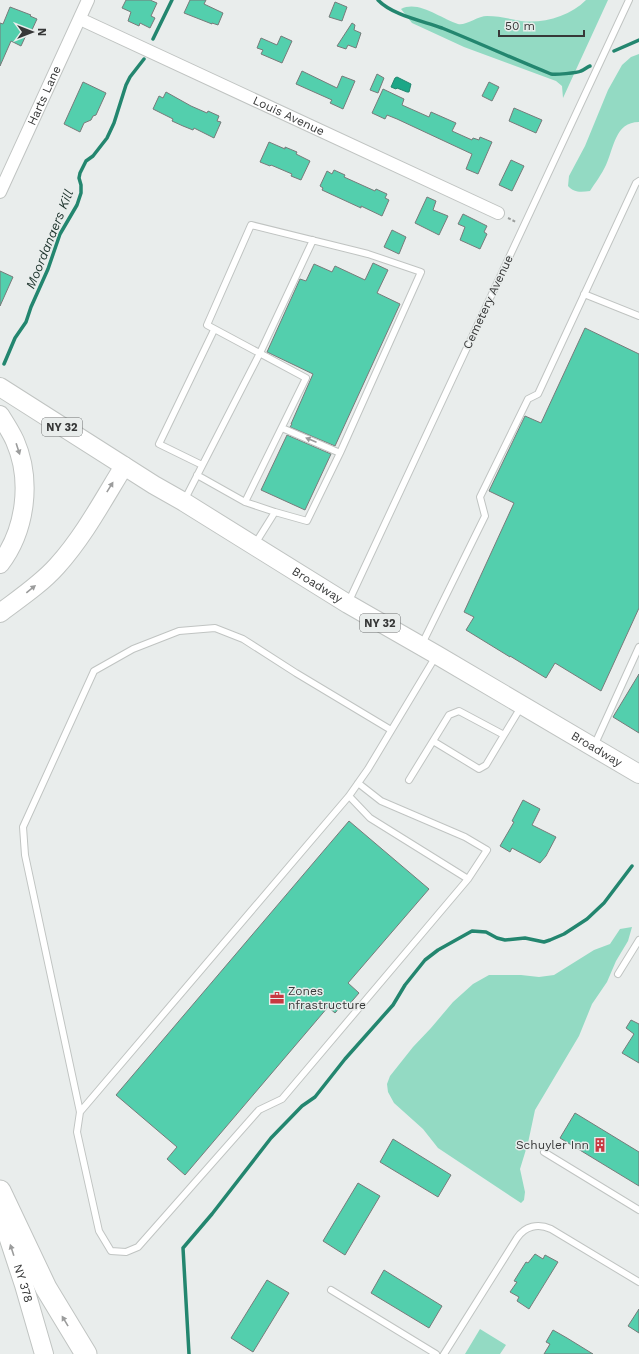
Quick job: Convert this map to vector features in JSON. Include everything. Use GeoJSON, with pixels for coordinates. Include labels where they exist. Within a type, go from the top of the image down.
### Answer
{"type":"FeatureCollection","features":[{"type":"Feature","properties":{"kind":"highway"},"geometry":{"type":"LineString","coordinates":[[0,1191],[43,1282],[61,1315],[86,1354]]}},
{"type":"Feature","properties":{"kind":"main road","name":"Broadway"},"geometry":{"type":"LineString","coordinates":[[0,387],[154,485],[348,604],[437,654],[639,774]]}},
{"type":"Feature","properties":{"kind":"main road"},"geometry":{"type":"LineString","coordinates":[[0,415],[17,448],[24,477],[23,511],[19,527],[13,543],[0,564]]}},
{"type":"Feature","properties":{"kind":"main road"},"geometry":{"type":"LineString","coordinates":[[0,613],[56,567],[81,535],[124,466]]}},
{"type":"Feature","properties":{"kind":"main road","name":"NY 378"},"geometry":{"type":"LineString","coordinates":[[0,1212],[44,1354]]}},
{"type":"Feature","properties":{"kind":"street","name":"Harts Lane"},"geometry":{"type":"LineString","coordinates":[[0,192],[88,0]]}},
{"type":"Feature","properties":{"kind":"street","name":"Louis Avenue"},"geometry":{"type":"LineString","coordinates":[[80,19],[498,212]]}},
{"type":"Feature","properties":{"kind":"lane","name":"Cemetery Avenue"},"geometry":{"type":"LineString","coordinates":[[348,604],[629,0]]}},
{"type":"Feature","properties":{"kind":"lane"},"geometry":{"type":"LineString","coordinates":[[421,646],[485,516],[480,497],[528,399],[538,394],[636,183],[639,182]]}},
{"type":"Feature","properties":{"kind":"lane"},"geometry":{"type":"LineString","coordinates":[[197,475],[245,502],[307,521],[340,453],[421,272],[368,254],[251,225],[207,326],[306,378],[245,502]]}},
{"type":"Feature","properties":{"kind":"lane"},"geometry":{"type":"LineString","coordinates":[[184,502],[260,353],[313,240]]}},
{"type":"Feature","properties":{"kind":"lane"},"geometry":{"type":"LineString","coordinates":[[584,294],[639,316]]}},
{"type":"Feature","properties":{"kind":"lane"},"geometry":{"type":"LineString","coordinates":[[202,465],[159,444],[214,330]]}},
{"type":"Feature","properties":{"kind":"lane"},"geometry":{"type":"LineString","coordinates":[[282,428],[340,453]]}},
{"type":"Feature","properties":{"kind":"lane"},"geometry":{"type":"LineString","coordinates":[[254,546],[275,512]]}},
{"type":"Feature","properties":{"kind":"lane"},"geometry":{"type":"LineString","coordinates":[[358,783],[381,801],[465,837],[487,850],[468,879],[282,1099],[259,1110],[138,1247],[126,1252],[111,1251],[99,1231],[77,1132],[80,1112],[25,855],[23,827],[94,671],[133,649],[179,631],[215,628],[243,639],[296,673],[391,730]]}},
{"type":"Feature","properties":{"kind":"lane"},"geometry":{"type":"LineString","coordinates":[[593,747],[639,647]]}},
{"type":"Feature","properties":{"kind":"lane"},"geometry":{"type":"LineString","coordinates":[[80,1112],[349,796],[368,769],[437,654]]}},
{"type":"Feature","properties":{"kind":"lane"},"geometry":{"type":"LineString","coordinates":[[433,741],[479,769],[486,765],[522,705]]}},
{"type":"Feature","properties":{"kind":"lane"},"geometry":{"type":"LineString","coordinates":[[409,780],[449,715],[459,711],[504,735]]}},
{"type":"Feature","properties":{"kind":"lane"},"geometry":{"type":"LineString","coordinates":[[349,796],[370,818],[468,879]]}},
{"type":"Feature","properties":{"kind":"lane"},"geometry":{"type":"LineString","coordinates":[[618,974],[638,942]]}},
{"type":"Feature","properties":{"kind":"lane"},"geometry":{"type":"LineString","coordinates":[[544,1152],[639,1210]]}},
{"type":"Feature","properties":{"kind":"lane"},"geometry":{"type":"LineString","coordinates":[[444,1354],[517,1238],[524,1230],[530,1227],[541,1226],[551,1229],[639,1282]]}},
{"type":"Feature","properties":{"kind":"lane"},"geometry":{"type":"LineString","coordinates":[[331,1290],[436,1354]]}},
{"type":"Feature","properties":{"kind":"path"},"geometry":{"type":"LineString","coordinates":[[498,212],[524,226]]}},
{"type":"Feature","properties":{"kind":"shaded area"},"geometry":{"type":"Polygon","coordinates":[[[586,0],[608,0],[563,98],[562,86],[556,81],[464,47],[412,23],[401,9],[408,7],[422,8],[458,24],[464,24],[483,16],[500,17],[529,22],[556,18],[580,6],[586,0]]]}},
{"type":"Feature","properties":{"kind":"shaded area"},"geometry":{"type":"Polygon","coordinates":[[[639,54],[639,122],[631,123],[620,131],[616,137],[604,168],[590,191],[575,191],[568,186],[569,176],[585,146],[608,90],[622,65],[631,57],[639,54]]]}},
{"type":"Feature","properties":{"kind":"shaded area"},"geometry":{"type":"Polygon","coordinates":[[[397,77],[411,84],[409,92],[391,87],[395,78],[397,77]]]}},
{"type":"Feature","properties":{"kind":"shaded area"},"geometry":{"type":"Polygon","coordinates":[[[632,927],[628,941],[616,961],[607,982],[592,1004],[579,1036],[535,1110],[528,1143],[520,1169],[525,1192],[524,1200],[521,1203],[438,1148],[423,1129],[394,1103],[388,1092],[387,1084],[390,1076],[413,1047],[453,1002],[473,984],[489,975],[521,975],[539,977],[554,975],[594,950],[610,944],[620,929],[632,927]]]}},
{"type":"Feature","properties":{"kind":"shaded area"},"geometry":{"type":"Polygon","coordinates":[[[480,1329],[506,1345],[500,1354],[465,1354],[480,1329]]]}},
{"type":"Feature","properties":{"kind":"building"},"geometry":{"type":"Polygon","coordinates":[[[126,0],[150,0],[157,3],[151,16],[155,18],[150,28],[140,23],[139,26],[128,21],[131,12],[122,8],[126,0]]]}},
{"type":"Feature","properties":{"kind":"building"},"geometry":{"type":"Polygon","coordinates":[[[190,0],[206,0],[204,4],[223,13],[218,25],[184,13],[190,0]]]}},
{"type":"Feature","properties":{"kind":"building"},"geometry":{"type":"Polygon","coordinates":[[[335,2],[347,7],[342,21],[329,17],[335,2]]]}},
{"type":"Feature","properties":{"kind":"building"},"geometry":{"type":"Polygon","coordinates":[[[10,7],[31,15],[30,16],[37,19],[31,32],[28,31],[21,46],[11,41],[0,66],[0,23],[3,24],[10,7]]]}},
{"type":"Feature","properties":{"kind":"building"},"geometry":{"type":"Polygon","coordinates":[[[352,23],[355,25],[354,30],[361,33],[356,48],[348,45],[346,49],[337,46],[352,23]]]}},
{"type":"Feature","properties":{"kind":"building"},"geometry":{"type":"Polygon","coordinates":[[[281,36],[292,41],[282,63],[261,54],[263,50],[257,48],[261,38],[277,45],[281,36]]]}},
{"type":"Feature","properties":{"kind":"building"},"geometry":{"type":"Polygon","coordinates":[[[302,71],[337,88],[342,76],[355,81],[343,109],[330,103],[332,100],[296,84],[302,71]]]}},
{"type":"Feature","properties":{"kind":"building"},"geometry":{"type":"Polygon","coordinates":[[[377,74],[384,78],[378,93],[370,90],[377,74]]]}},
{"type":"Feature","properties":{"kind":"building"},"geometry":{"type":"Polygon","coordinates":[[[83,82],[106,93],[96,115],[93,116],[91,120],[84,123],[80,132],[64,124],[83,82]]]}},
{"type":"Feature","properties":{"kind":"building"},"geometry":{"type":"Polygon","coordinates":[[[489,82],[499,87],[492,101],[482,96],[489,82]]]}},
{"type":"Feature","properties":{"kind":"building"},"geometry":{"type":"Polygon","coordinates":[[[383,89],[404,99],[402,105],[429,117],[431,112],[456,123],[452,131],[472,140],[473,138],[479,140],[480,137],[492,142],[478,174],[466,169],[472,154],[397,119],[387,115],[385,119],[372,113],[383,89]]]}},
{"type":"Feature","properties":{"kind":"building"},"geometry":{"type":"Polygon","coordinates":[[[166,92],[191,106],[207,113],[208,111],[219,116],[217,121],[221,122],[214,138],[194,128],[193,130],[172,121],[173,119],[153,109],[159,96],[163,98],[166,92]]]}},
{"type":"Feature","properties":{"kind":"building"},"geometry":{"type":"Polygon","coordinates":[[[514,108],[542,120],[536,133],[509,121],[514,108]]]}},
{"type":"Feature","properties":{"kind":"building"},"geometry":{"type":"Polygon","coordinates":[[[269,142],[285,149],[285,147],[297,152],[296,154],[310,161],[301,180],[291,176],[292,174],[260,162],[269,142]]]}},
{"type":"Feature","properties":{"kind":"building"},"geometry":{"type":"Polygon","coordinates":[[[511,160],[524,166],[512,191],[499,185],[511,160]]]}},
{"type":"Feature","properties":{"kind":"building"},"geometry":{"type":"Polygon","coordinates":[[[334,170],[345,175],[344,177],[375,191],[376,189],[387,194],[385,198],[389,200],[382,216],[322,190],[323,188],[320,186],[327,171],[332,174],[334,170]]]}},
{"type":"Feature","properties":{"kind":"building"},"geometry":{"type":"Polygon","coordinates":[[[427,197],[436,201],[433,210],[448,216],[439,235],[415,223],[427,197]]]}},
{"type":"Feature","properties":{"kind":"building"},"geometry":{"type":"Polygon","coordinates":[[[463,214],[487,226],[484,232],[487,234],[480,249],[460,240],[465,227],[458,224],[463,214]]]}},
{"type":"Feature","properties":{"kind":"building"},"geometry":{"type":"Polygon","coordinates":[[[392,230],[406,237],[399,254],[384,247],[392,230]]]}},
{"type":"Feature","properties":{"kind":"building"},"geometry":{"type":"Polygon","coordinates":[[[373,263],[388,270],[377,293],[400,304],[335,446],[290,427],[313,374],[267,352],[300,279],[306,281],[314,264],[332,272],[335,266],[365,280],[373,263]]]}},
{"type":"Feature","properties":{"kind":"building"},"geometry":{"type":"Polygon","coordinates":[[[0,271],[13,277],[0,306],[0,271]]]}},
{"type":"Feature","properties":{"kind":"building"},"geometry":{"type":"Polygon","coordinates":[[[585,328],[639,354],[639,608],[601,691],[555,663],[546,678],[466,630],[474,617],[464,612],[514,503],[489,491],[525,416],[541,423],[585,328]]]}},
{"type":"Feature","properties":{"kind":"building"},"geometry":{"type":"Polygon","coordinates":[[[287,435],[331,454],[305,510],[261,490],[287,435]]]}},
{"type":"Feature","properties":{"kind":"building"},"geometry":{"type":"Polygon","coordinates":[[[639,674],[639,733],[613,717],[639,674]]]}},
{"type":"Feature","properties":{"kind":"building"},"geometry":{"type":"Polygon","coordinates":[[[523,800],[540,809],[532,825],[556,837],[546,856],[540,863],[512,848],[510,852],[500,846],[514,822],[512,821],[523,800]]]}},
{"type":"Feature","properties":{"kind":"building","name":"Zones nfrastructure"},"geometry":{"type":"Polygon","coordinates":[[[349,821],[429,889],[348,983],[359,993],[347,1007],[343,1004],[335,1013],[328,1007],[185,1175],[167,1159],[177,1147],[116,1095],[349,821]]]}},
{"type":"Feature","properties":{"kind":"building"},"geometry":{"type":"Polygon","coordinates":[[[631,1020],[639,1024],[639,1063],[622,1053],[634,1034],[626,1028],[631,1020]]]}},
{"type":"Feature","properties":{"kind":"building","name":"Schuyler Inn"},"geometry":{"type":"Polygon","coordinates":[[[575,1113],[639,1152],[639,1186],[560,1138],[575,1113]]]}},
{"type":"Feature","properties":{"kind":"building"},"geometry":{"type":"Polygon","coordinates":[[[393,1139],[451,1175],[438,1197],[380,1162],[393,1139]]]}},
{"type":"Feature","properties":{"kind":"building"},"geometry":{"type":"Polygon","coordinates":[[[358,1183],[380,1196],[345,1255],[323,1241],[358,1183]]]}},
{"type":"Feature","properties":{"kind":"building"},"geometry":{"type":"Polygon","coordinates":[[[535,1254],[543,1259],[545,1255],[558,1262],[529,1309],[517,1301],[519,1297],[510,1292],[517,1282],[514,1281],[526,1262],[528,1263],[535,1254]]]}},
{"type":"Feature","properties":{"kind":"building"},"geometry":{"type":"Polygon","coordinates":[[[384,1270],[442,1306],[429,1328],[371,1293],[384,1270]]]}},
{"type":"Feature","properties":{"kind":"building"},"geometry":{"type":"Polygon","coordinates":[[[267,1280],[289,1293],[253,1352],[231,1338],[267,1280]]]}},
{"type":"Feature","properties":{"kind":"building"},"geometry":{"type":"Polygon","coordinates":[[[639,1309],[639,1333],[628,1326],[639,1309]]]}},
{"type":"Feature","properties":{"kind":"building"},"geometry":{"type":"Polygon","coordinates":[[[553,1330],[593,1354],[544,1354],[550,1344],[546,1342],[553,1330]]]}},
{"type":"Feature","properties":{"kind":"waterway","name":"Moordanaers Kill"},"geometry":{"type":"LineString","coordinates":[[153,39],[172,0]]}},
{"type":"Feature","properties":{"kind":"waterway","name":"Moordanaers Kill"},"geometry":{"type":"LineString","coordinates":[[378,0],[399,14],[442,28],[551,74],[579,72],[590,66]]}},
{"type":"Feature","properties":{"kind":"waterway","name":"Moordanaers Kill"},"geometry":{"type":"LineString","coordinates":[[614,51],[639,40]]}},
{"type":"Feature","properties":{"kind":"waterway","name":"Moordanaers Kill"},"geometry":{"type":"LineString","coordinates":[[4,364],[15,338],[26,322],[48,269],[60,234],[77,205],[81,193],[79,178],[80,173],[86,161],[93,156],[107,138],[114,123],[126,85],[130,77],[144,59]]}},
{"type":"Feature","properties":{"kind":"waterway"},"geometry":{"type":"LineString","coordinates":[[189,1354],[183,1248],[212,1214],[271,1138],[302,1106],[315,1097],[345,1059],[393,1005],[405,985],[425,960],[438,950],[472,931],[486,932],[497,938],[505,940],[525,938],[544,942],[564,934],[587,919],[604,903],[632,866]]}},
{"type":"Feature","properties":{"kind":"place","name":"Zones nfrastructure"},"geometry":{"type":"Point","coordinates":[277,998]}},
{"type":"Feature","properties":{"kind":"place","name":"Schuyler Inn"},"geometry":{"type":"Point","coordinates":[600,1145]}}]}
